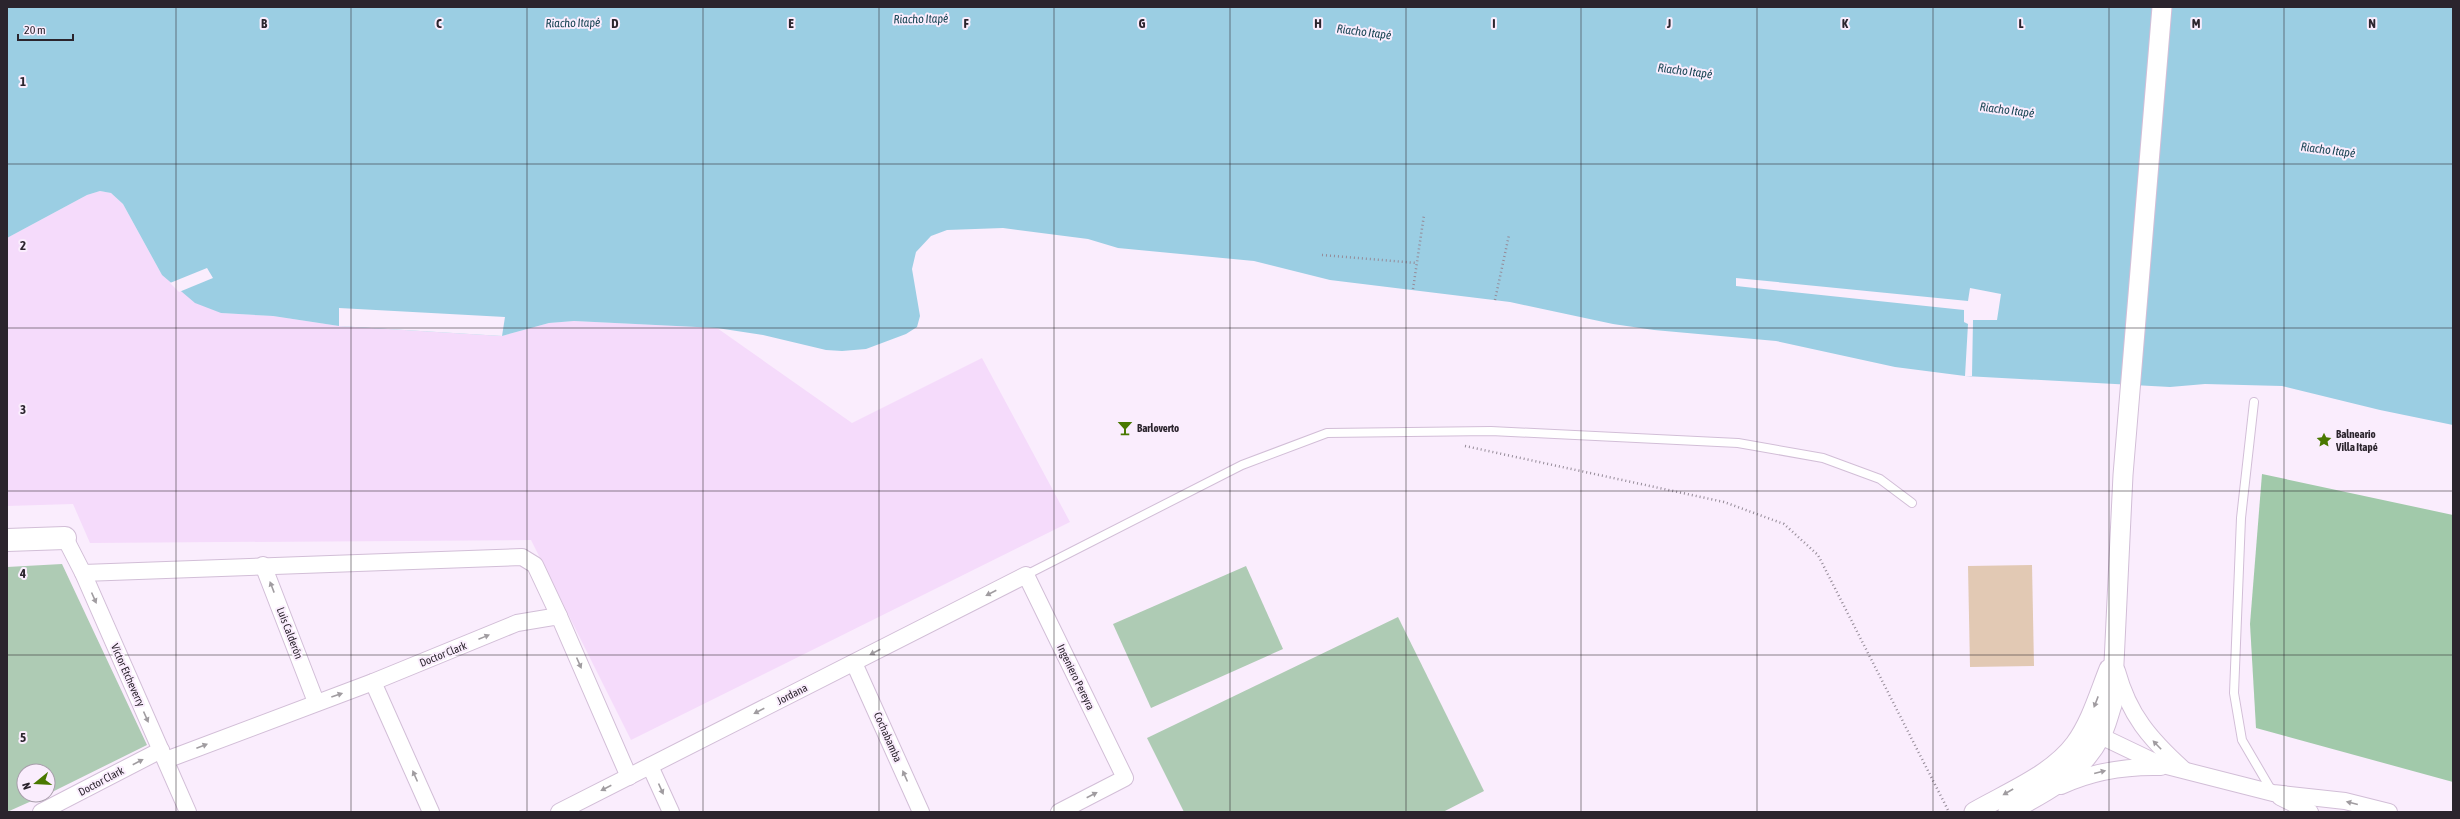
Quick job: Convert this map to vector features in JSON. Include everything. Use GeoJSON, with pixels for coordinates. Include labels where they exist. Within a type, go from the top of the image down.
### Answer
{"type":"FeatureCollection","features":[{"type":"Feature","properties":{"kind":"main road"},"geometry":{"type":"LineString","coordinates":[[7,540],[65,538]]}},
{"type":"Feature","properties":{"kind":"street"},"geometry":{"type":"LineString","coordinates":[[1974,812],[2055,764],[2075,745],[2093,732],[2112,705],[2123,475],[2162,7]]}},
{"type":"Feature","properties":{"kind":"street","name":"Víctor Etcheverry"},"geometry":{"type":"LineString","coordinates":[[65,538],[83,573],[188,812]]}},
{"type":"Feature","properties":{"kind":"street"},"geometry":{"type":"LineString","coordinates":[[83,573],[263,565],[522,557],[535,565],[559,616],[629,777]]}},
{"type":"Feature","properties":{"kind":"street","name":"Luis Calderón"},"geometry":{"type":"LineString","coordinates":[[263,565],[316,702]]}},
{"type":"Feature","properties":{"kind":"street","name":"Jordana"},"geometry":{"type":"LineString","coordinates":[[559,812],[1026,575]]}},
{"type":"Feature","properties":{"kind":"street","name":"Ingeniero Pereyra"},"geometry":{"type":"LineString","coordinates":[[1026,575],[1126,778],[1059,812]]}},
{"type":"Feature","properties":{"kind":"street","name":"Doctor Clark"},"geometry":{"type":"LineString","coordinates":[[42,812],[163,755],[373,682],[517,623],[559,616]]}},
{"type":"Feature","properties":{"kind":"street"},"geometry":{"type":"LineString","coordinates":[[2115,658],[2122,692],[2139,723],[2156,744],[2181,770]]}},
{"type":"Feature","properties":{"kind":"street","name":"Cochabamba"},"geometry":{"type":"LineString","coordinates":[[854,663],[921,812]]}},
{"type":"Feature","properties":{"kind":"street"},"geometry":{"type":"LineString","coordinates":[[373,682],[431,812]]}},
{"type":"Feature","properties":{"kind":"street"},"geometry":{"type":"LineString","coordinates":[[2093,732],[2158,764],[2273,793],[2345,801],[2390,812]]}},
{"type":"Feature","properties":{"kind":"street"},"geometry":{"type":"LineString","coordinates":[[2038,797],[2063,780],[2085,761],[2093,732]]}},
{"type":"Feature","properties":{"kind":"street"},"geometry":{"type":"LineString","coordinates":[[650,766],[671,812]]}},
{"type":"Feature","properties":{"kind":"street"},"geometry":{"type":"LineString","coordinates":[[2008,812],[2080,778],[2113,769],[2138,766],[2181,770]]}},
{"type":"Feature","properties":{"kind":"street"},"geometry":{"type":"LineString","coordinates":[[2273,793],[2310,812]]}},
{"type":"Feature","properties":{"kind":"lane"},"geometry":{"type":"LineString","coordinates":[[2254,402],[2241,518],[2234,693],[2242,740],[2273,793]]}},
{"type":"Feature","properties":{"kind":"lane"},"geometry":{"type":"LineString","coordinates":[[1026,575],[1242,465],[1327,433],[1491,431],[1738,443],[1823,458],[1880,479],[1912,502]]}},
{"type":"Feature","properties":{"kind":"path"},"geometry":{"type":"LineString","coordinates":[[1413,289],[1424,215]]}},
{"type":"Feature","properties":{"kind":"path"},"geometry":{"type":"LineString","coordinates":[[1495,300],[1509,235]]}},
{"type":"Feature","properties":{"kind":"path"},"geometry":{"type":"LineString","coordinates":[[1322,255],[1417,263]]}},
{"type":"Feature","properties":{"kind":"path"},"geometry":{"type":"LineString","coordinates":[[1460,445],[1724,502],[1784,524],[1818,555],[1949,812]]}},
{"type":"Feature","properties":{"kind":"shaded area"},"geometry":{"type":"Polygon","coordinates":[[[100,191],[111,193],[123,204],[162,275],[221,313],[273,316],[339,326],[502,336],[549,323],[574,321],[717,328],[852,423],[982,358],[1070,522],[631,740],[531,540],[90,543],[73,504],[7,506],[7,238],[87,195],[100,191]]]}},
{"type":"Feature","properties":{"kind":"green space"},"geometry":{"type":"Polygon","coordinates":[[[2262,474],[2453,515],[2453,782],[2256,728],[2250,624],[2262,474]]]}},
{"type":"Feature","properties":{"kind":"green space"},"geometry":{"type":"Polygon","coordinates":[[[62,564],[147,745],[56,790],[56,763],[16,763],[16,803],[27,803],[7,812],[7,567],[62,564]]]}},
{"type":"Feature","properties":{"kind":"green space"},"geometry":{"type":"Polygon","coordinates":[[[1246,566],[1283,649],[1151,708],[1113,624],[1246,566]]]}},
{"type":"Feature","properties":{"kind":"green space"},"geometry":{"type":"Polygon","coordinates":[[[1398,617],[1484,791],[1443,812],[1184,812],[1147,738],[1398,617]]]}},
{"type":"Feature","properties":{"kind":"water","name":"Riacho Itapé"},"geometry":{"type":"Polygon","coordinates":[[[7,7],[2453,7],[2453,425],[2380,410],[2282,386],[2205,384],[2170,387],[1965,376],[1895,367],[1776,341],[1654,330],[1613,324],[1510,302],[1330,280],[1254,261],[1118,248],[1088,239],[1003,228],[947,230],[931,236],[916,252],[912,269],[920,316],[917,327],[906,334],[866,349],[842,351],[826,350],[763,335],[717,328],[574,321],[549,323],[502,336],[339,326],[273,316],[221,313],[195,303],[162,275],[123,204],[111,193],[100,191],[87,195],[7,238],[7,7]]]}},
{"type":"Feature","properties":{"kind":"pier"},"geometry":{"type":"Polygon","coordinates":[[[207,268],[213,278],[179,292],[170,283],[207,268]]]}},
{"type":"Feature","properties":{"kind":"pier"},"geometry":{"type":"Polygon","coordinates":[[[1736,278],[1968,301],[1970,288],[2001,294],[1997,320],[1973,320],[1972,376],[1965,376],[1968,324],[1964,322],[1964,310],[1736,286],[1736,278]]]}},
{"type":"Feature","properties":{"kind":"pier"},"geometry":{"type":"Polygon","coordinates":[[[339,308],[505,317],[502,336],[339,326],[339,308]]]}},
{"type":"Feature","properties":{"kind":"building"},"geometry":{"type":"Polygon","coordinates":[[[2032,565],[2034,666],[1970,667],[1968,566],[2032,565]]]}},
{"type":"Feature","properties":{"kind":"place","name":"Barloverto"},"geometry":{"type":"Point","coordinates":[1125,428]}},
{"type":"Feature","properties":{"kind":"place","name":"Balneario Villa Itapé"},"geometry":{"type":"Point","coordinates":[2324,440]}}]}
